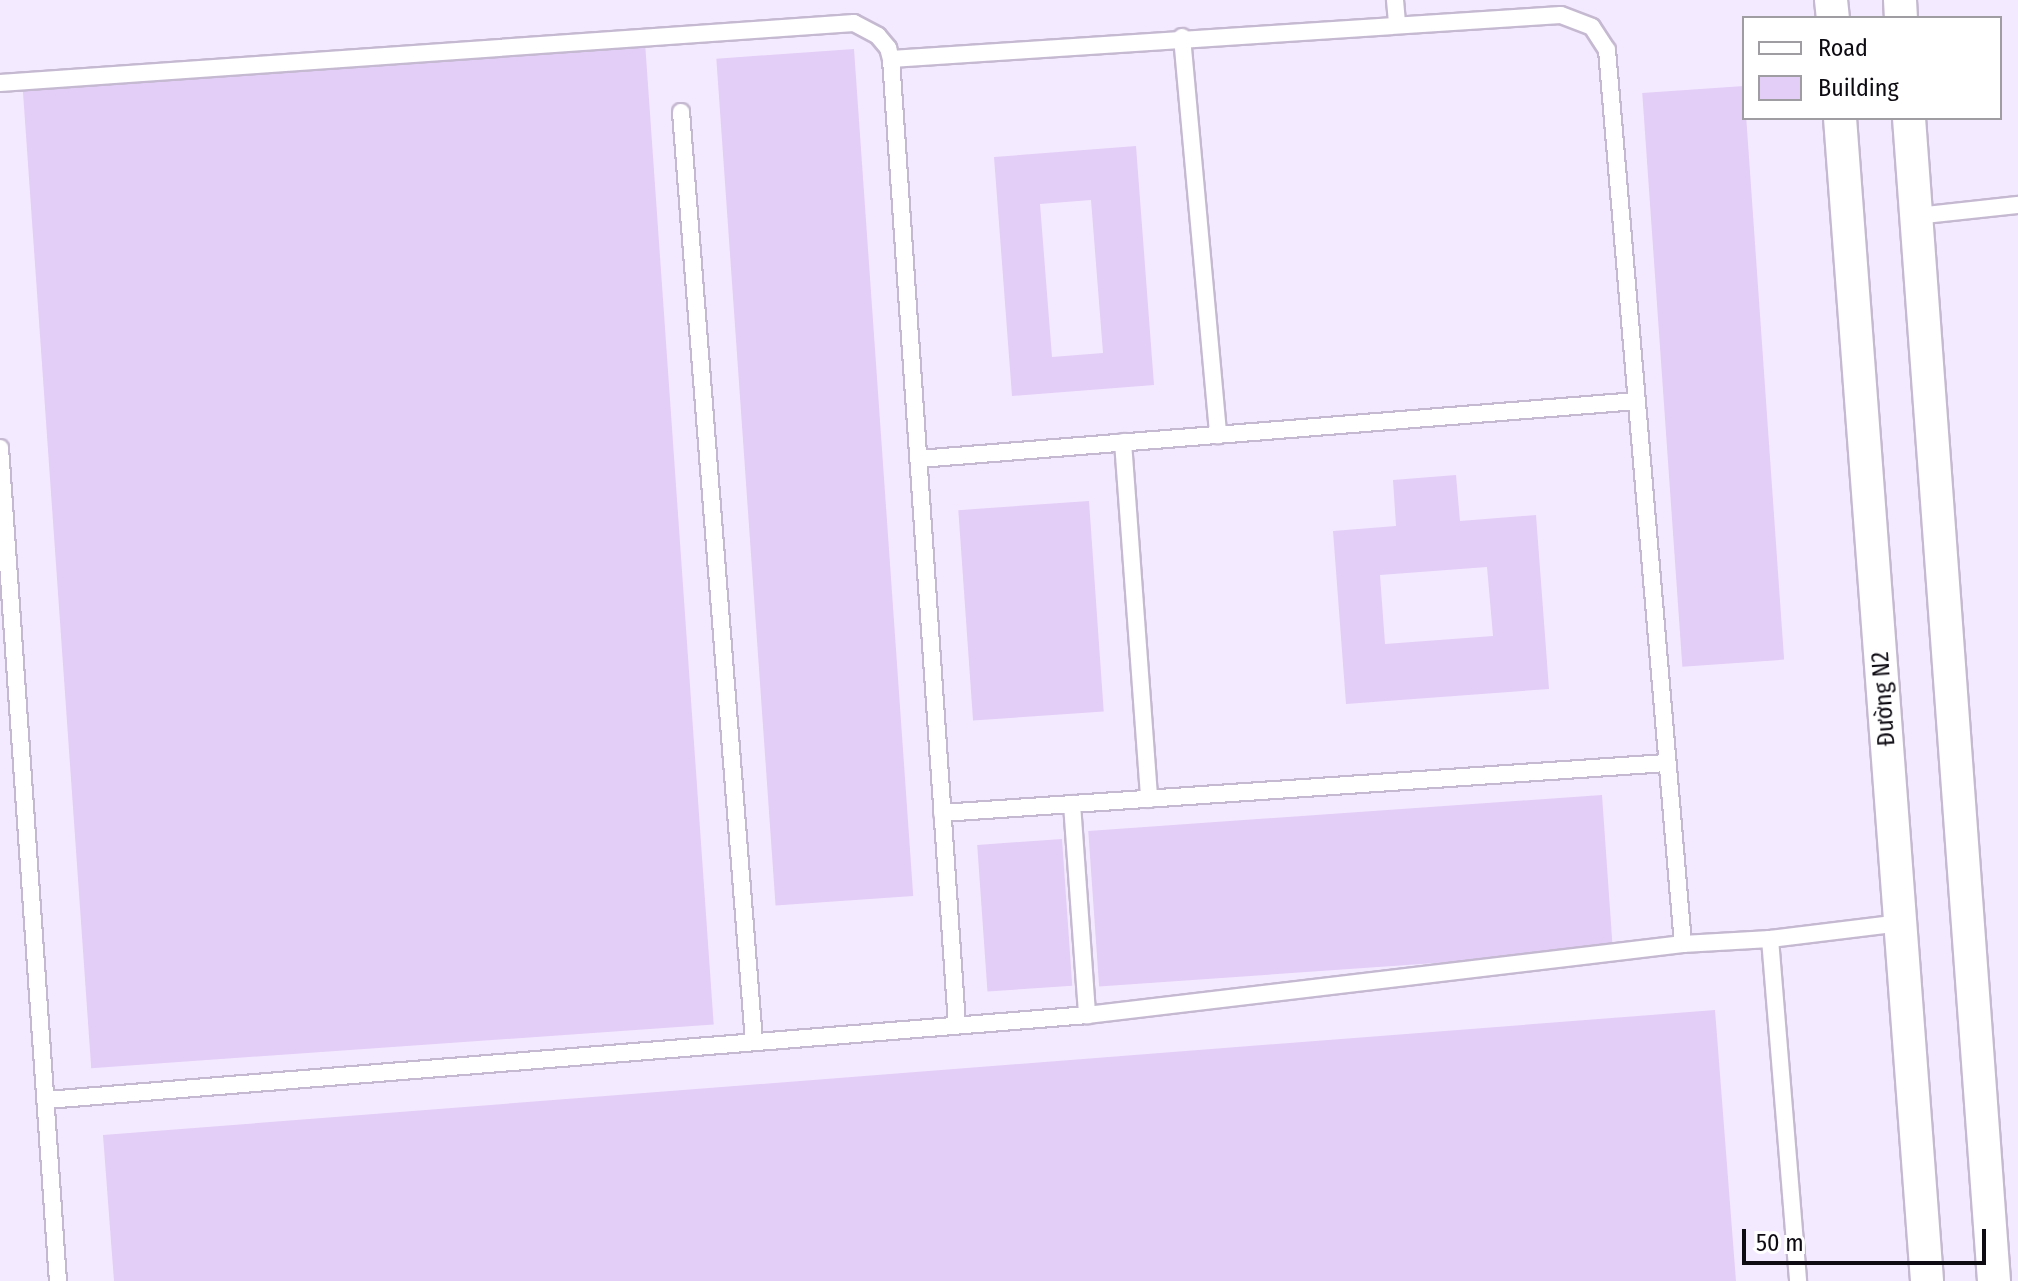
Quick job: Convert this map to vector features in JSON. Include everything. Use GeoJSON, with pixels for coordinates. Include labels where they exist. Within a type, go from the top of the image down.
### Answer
{"type":"FeatureCollection","features":[{"type":"Feature","properties":{"kind":"street","name":"Đường N2"},"geometry":{"type":"LineString","coordinates":[[1840,120],[1927,1281]]}},
{"type":"Feature","properties":{"kind":"street"},"geometry":{"type":"LineString","coordinates":[[1909,120],[1994,1281]]}},
{"type":"Feature","properties":{"kind":"lane"},"geometry":{"type":"LineString","coordinates":[[1395,0],[1397,25]]}},
{"type":"Feature","properties":{"kind":"lane"},"geometry":{"type":"LineString","coordinates":[[891,59],[1182,37],[1561,15],[1592,27],[1607,50],[1683,944]]}},
{"type":"Feature","properties":{"kind":"lane"},"geometry":{"type":"LineString","coordinates":[[0,83],[854,23],[878,36],[888,48],[891,59],[957,1025]]}},
{"type":"Feature","properties":{"kind":"lane"},"geometry":{"type":"LineString","coordinates":[[1182,37],[1218,435]]}},
{"type":"Feature","properties":{"kind":"lane"},"geometry":{"type":"LineString","coordinates":[[681,112],[754,1042]]}},
{"type":"Feature","properties":{"kind":"lane"},"geometry":{"type":"LineString","coordinates":[[1916,216],[2018,205]]}},
{"type":"Feature","properties":{"kind":"lane"},"geometry":{"type":"LineString","coordinates":[[919,459],[1636,401]]}},
{"type":"Feature","properties":{"kind":"lane"},"geometry":{"type":"LineString","coordinates":[[1123,442],[1149,799]]}},
{"type":"Feature","properties":{"kind":"lane"},"geometry":{"type":"LineString","coordinates":[[0,448],[58,1281]]}},
{"type":"Feature","properties":{"kind":"lane"},"geometry":{"type":"LineString","coordinates":[[942,813],[1667,763]]}},
{"type":"Feature","properties":{"kind":"lane"},"geometry":{"type":"LineString","coordinates":[[1072,804],[1087,1015]]}},
{"type":"Feature","properties":{"kind":"lane"},"geometry":{"type":"LineString","coordinates":[[47,1100],[1087,1015],[1683,944],[1770,939],[1901,923]]}},
{"type":"Feature","properties":{"kind":"lane"},"geometry":{"type":"LineString","coordinates":[[1770,939],[1798,1281]]}},
{"type":"Feature","properties":{"kind":"building"},"geometry":{"type":"Polygon","coordinates":[[[645,42],[714,1025],[91,1068],[23,86],[645,42]]]}},
{"type":"Feature","properties":{"kind":"building"},"geometry":{"type":"Polygon","coordinates":[[[854,49],[913,896],[776,906],[716,59],[854,49]]]}},
{"type":"Feature","properties":{"kind":"building"},"geometry":{"type":"Polygon","coordinates":[[[1742,86],[1742,120],[1746,120],[1784,660],[1682,667],[1642,93],[1742,86]]]}},
{"type":"Feature","properties":{"kind":"building"},"geometry":{"type":"Polygon","coordinates":[[[1136,146],[1154,385],[1012,396],[994,157],[1136,146]],[[1091,200],[1040,204],[1052,357],[1103,353],[1091,200]]]}},
{"type":"Feature","properties":{"kind":"building"},"geometry":{"type":"Polygon","coordinates":[[[1456,475],[1460,521],[1536,515],[1549,689],[1346,704],[1333,531],[1396,526],[1393,480],[1456,475]],[[1487,567],[1380,575],[1385,644],[1493,636],[1487,567]]]}},
{"type":"Feature","properties":{"kind":"building"},"geometry":{"type":"Polygon","coordinates":[[[1089,501],[1104,711],[973,721],[958,510],[1089,501]]]}},
{"type":"Feature","properties":{"kind":"building"},"geometry":{"type":"Polygon","coordinates":[[[1602,795],[1613,951],[1099,987],[1088,831],[1602,795]]]}},
{"type":"Feature","properties":{"kind":"building"},"geometry":{"type":"Polygon","coordinates":[[[1062,839],[1072,986],[987,992],[977,845],[1062,839]]]}},
{"type":"Feature","properties":{"kind":"building"},"geometry":{"type":"Polygon","coordinates":[[[1715,1010],[1736,1281],[114,1281],[103,1135],[1715,1010]]]}}]}
